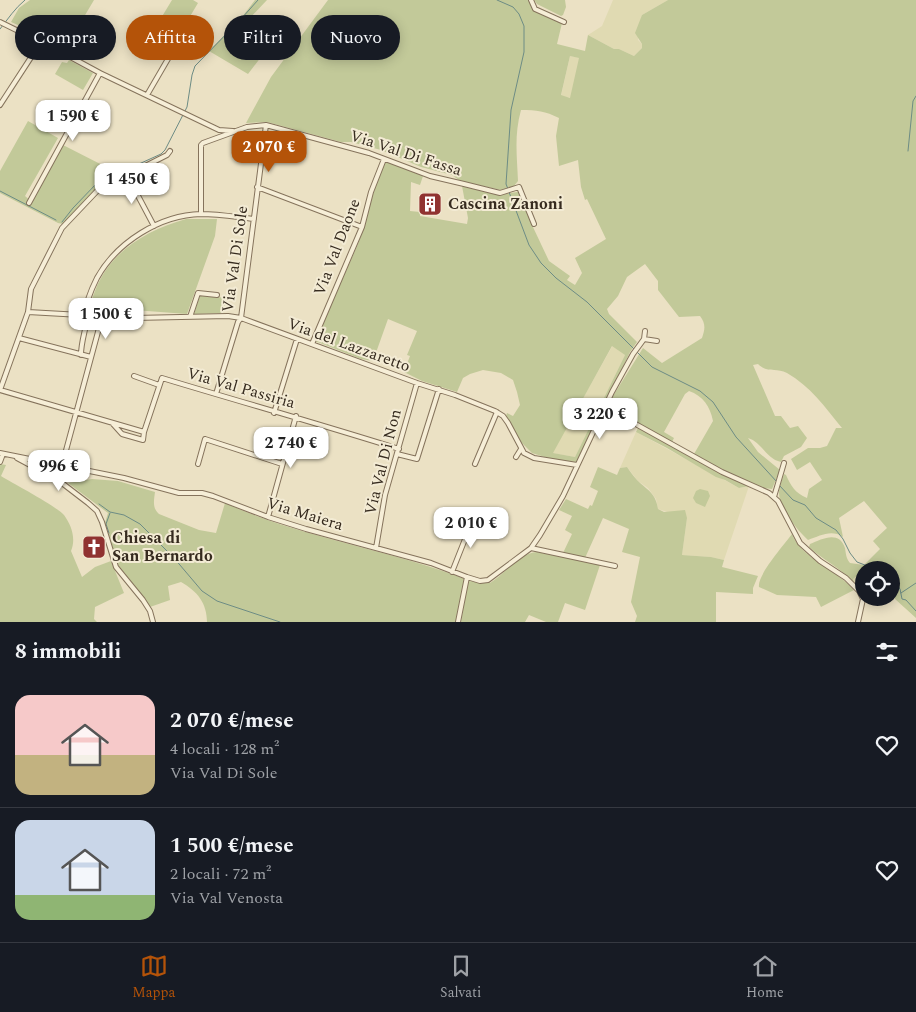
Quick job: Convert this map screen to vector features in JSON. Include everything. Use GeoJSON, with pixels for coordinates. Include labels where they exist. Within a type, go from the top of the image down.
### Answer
{"type":"FeatureCollection","features":[{"type":"Feature","properties":{"kind":"street"},"geometry":{"type":"LineString","coordinates":[[531,0],[535,9],[564,22]]}},
{"type":"Feature","properties":{"kind":"street"},"geometry":{"type":"LineString","coordinates":[[1,23],[15,29]]}},
{"type":"Feature","properties":{"kind":"street"},"geometry":{"type":"LineString","coordinates":[[0,105],[29,60]]}},
{"type":"Feature","properties":{"kind":"street"},"geometry":{"type":"LineString","coordinates":[[75,60],[219,130],[239,130]]}},
{"type":"Feature","properties":{"kind":"street"},"geometry":{"type":"LineString","coordinates":[[147,95],[167,60]]}},
{"type":"Feature","properties":{"kind":"street"},"geometry":{"type":"LineString","coordinates":[[29,203],[100,73]]}},
{"type":"Feature","properties":{"kind":"street","name":"Via Val Di Fassa"},"geometry":{"type":"LineString","coordinates":[[201,214],[201,145],[247,127],[266,125],[369,153],[430,176],[503,193],[519,187],[534,224]]}},
{"type":"Feature","properties":{"kind":"street","name":"Via Val Di Sole"},"geometry":{"type":"LineString","coordinates":[[216,394],[238,322],[241,318],[266,125]]}},
{"type":"Feature","properties":{"kind":"street"},"geometry":{"type":"LineString","coordinates":[[218,137],[220,134],[219,130]]}},
{"type":"Feature","properties":{"kind":"street"},"geometry":{"type":"LineString","coordinates":[[144,432],[0,390],[28,312],[32,289],[62,228],[98,190],[166,156],[170,151]]}},
{"type":"Feature","properties":{"kind":"street","name":"Via Val Daone"},"geometry":{"type":"LineString","coordinates":[[312,344],[362,227],[371,192],[384,159]]}},
{"type":"Feature","properties":{"kind":"street"},"geometry":{"type":"LineString","coordinates":[[127,175],[154,226]]}},
{"type":"Feature","properties":{"kind":"street"},"geometry":{"type":"LineString","coordinates":[[257,187],[362,227]]}},
{"type":"Feature","properties":{"kind":"street"},"geometry":{"type":"LineString","coordinates":[[80,355],[86,323],[85,316],[97,278],[105,266],[126,244],[154,226],[185,216],[201,214],[254,219]]}},
{"type":"Feature","properties":{"kind":"street"},"geometry":{"type":"LineString","coordinates":[[190,317],[198,293],[217,295]]}},
{"type":"Feature","properties":{"kind":"street","name":"Via del Lazzaretto"},"geometry":{"type":"LineString","coordinates":[[28,312],[134,318],[228,316],[241,318],[497,412],[508,423],[521,449]]}},
{"type":"Feature","properties":{"kind":"street"},"geometry":{"type":"LineString","coordinates":[[58,480],[102,317]]}},
{"type":"Feature","properties":{"kind":"street"},"geometry":{"type":"LineString","coordinates":[[645,331],[644,339],[657,341]]}},
{"type":"Feature","properties":{"kind":"street"},"geometry":{"type":"LineString","coordinates":[[19,338],[91,357]]}},
{"type":"Feature","properties":{"kind":"street"},"geometry":{"type":"LineString","coordinates":[[274,412],[297,339]]}},
{"type":"Feature","properties":{"kind":"street","name":"Via Maiera"},"geometry":{"type":"LineString","coordinates":[[2,453],[137,481],[179,493],[202,493],[268,517],[431,564],[480,581],[488,580],[531,548],[563,496],[605,407],[633,354],[644,339]]}},
{"type":"Feature","properties":{"kind":"street"},"geometry":{"type":"LineString","coordinates":[[112,423],[122,434],[143,440],[160,385],[134,376]]}},
{"type":"Feature","properties":{"kind":"street","name":"Via Val Passiria"},"geometry":{"type":"LineString","coordinates":[[160,385],[162,378],[274,412],[296,416],[398,451],[417,460],[438,390]]}},
{"type":"Feature","properties":{"kind":"street","name":"Via Val Di Non"},"geometry":{"type":"LineString","coordinates":[[376,548],[385,496],[417,382]]}},
{"type":"Feature","properties":{"kind":"street"},"geometry":{"type":"LineString","coordinates":[[605,407],[722,472],[774,497],[778,501],[800,543],[820,561],[846,578],[859,591],[863,599],[858,622]]}},
{"type":"Feature","properties":{"kind":"street"},"geometry":{"type":"LineString","coordinates":[[475,464],[497,412]]}},
{"type":"Feature","properties":{"kind":"street"},"geometry":{"type":"LineString","coordinates":[[268,517],[296,416]]}},
{"type":"Feature","properties":{"kind":"street"},"geometry":{"type":"LineString","coordinates":[[198,464],[205,439],[282,464]]}},
{"type":"Feature","properties":{"kind":"street"},"geometry":{"type":"LineString","coordinates":[[516,457],[521,449],[524,453],[534,458],[577,465]]}},
{"type":"Feature","properties":{"kind":"street"},"geometry":{"type":"LineString","coordinates":[[0,462],[2,453]]}},
{"type":"Feature","properties":{"kind":"street"},"geometry":{"type":"LineString","coordinates":[[13,456],[58,480],[93,507],[102,522],[116,567],[143,600],[150,611],[152,622]]}},
{"type":"Feature","properties":{"kind":"street"},"geometry":{"type":"LineString","coordinates":[[774,497],[784,463]]}},
{"type":"Feature","properties":{"kind":"street"},"geometry":{"type":"LineString","coordinates":[[452,572],[471,524],[476,518]]}},
{"type":"Feature","properties":{"kind":"street"},"geometry":{"type":"LineString","coordinates":[[531,548],[615,566]]}},
{"type":"Feature","properties":{"kind":"street"},"geometry":{"type":"LineString","coordinates":[[458,622],[467,577]]}},
{"type":"Feature","properties":{"kind":"shaded area"},"geometry":{"type":"Polygon","coordinates":[[[613,0],[668,0],[642,15],[638,40],[642,44],[642,48],[634,56],[619,49],[614,49],[588,35],[602,26],[613,0]]]}},
{"type":"Feature","properties":{"kind":"shaded area"},"geometry":{"type":"Polygon","coordinates":[[[570,56],[580,58],[571,98],[561,96],[570,56]]]}},
{"type":"Feature","properties":{"kind":"shaded area"},"geometry":{"type":"Polygon","coordinates":[[[613,345],[625,355],[575,457],[552,453],[613,345]]]}},
{"type":"Feature","properties":{"kind":"shaded area"},"geometry":{"type":"Polygon","coordinates":[[[636,432],[739,488],[749,486],[724,560],[682,555],[687,518],[658,509],[656,499],[648,488],[638,481],[627,467],[620,468],[636,432]]]}},
{"type":"Feature","properties":{"kind":"green space"},"geometry":{"type":"Polygon","coordinates":[[[30,0],[94,0],[85,15],[15,15],[19,8],[30,0]]]}},
{"type":"Feature","properties":{"kind":"green space"},"geometry":{"type":"Polygon","coordinates":[[[172,0],[193,0],[198,3],[191,15],[163,15],[172,0]]]}},
{"type":"Feature","properties":{"kind":"green space"},"geometry":{"type":"Polygon","coordinates":[[[255,0],[267,0],[253,15],[244,15],[255,0]]]}},
{"type":"Feature","properties":{"kind":"green space"},"geometry":{"type":"Polygon","coordinates":[[[328,0],[530,0],[535,11],[562,23],[557,44],[585,51],[588,35],[614,49],[619,49],[634,56],[642,48],[642,44],[635,33],[642,15],[668,0],[916,0],[916,618],[900,604],[900,561],[868,561],[880,549],[873,541],[887,528],[864,501],[839,518],[843,537],[830,533],[808,540],[794,525],[782,505],[779,491],[784,474],[796,491],[807,498],[809,489],[822,480],[810,462],[797,470],[791,459],[808,448],[827,446],[836,428],[842,428],[817,398],[795,378],[783,371],[765,369],[758,364],[753,365],[775,416],[781,416],[790,428],[798,426],[807,438],[801,447],[784,456],[781,462],[771,458],[757,443],[748,438],[758,452],[780,470],[772,489],[749,486],[739,488],[716,477],[636,432],[640,424],[609,407],[608,404],[643,348],[662,363],[702,338],[704,332],[704,324],[700,316],[679,317],[658,290],[658,281],[645,264],[627,277],[618,296],[607,309],[609,314],[637,342],[630,352],[577,462],[551,459],[532,453],[521,442],[506,416],[507,413],[513,416],[520,405],[517,392],[513,380],[501,373],[483,370],[470,374],[463,378],[457,392],[422,381],[404,372],[410,356],[407,355],[417,331],[388,319],[373,361],[361,359],[315,341],[358,244],[383,163],[387,162],[423,176],[420,185],[411,182],[410,211],[420,212],[420,216],[467,224],[468,218],[462,186],[500,195],[523,191],[536,223],[532,225],[549,261],[570,276],[567,280],[575,285],[582,273],[575,258],[606,239],[587,199],[585,200],[581,187],[578,160],[559,166],[556,136],[559,118],[541,111],[521,110],[517,137],[518,181],[514,186],[501,190],[460,181],[452,175],[421,167],[381,150],[351,142],[341,142],[267,122],[246,123],[271,77],[284,60],[301,60],[301,36],[311,23],[311,60],[400,60],[400,15],[317,15],[328,0]],[[570,56],[561,95],[570,98],[579,58],[570,56]],[[612,346],[553,453],[575,457],[625,355],[612,346]],[[689,391],[685,394],[664,432],[674,438],[671,444],[703,462],[704,460],[694,454],[713,421],[705,402],[689,391]]]}},
{"type":"Feature","properties":{"kind":"green space"},"geometry":{"type":"Polygon","coordinates":[[[534,0],[565,0],[566,7],[561,16],[537,4],[534,0]]]}},
{"type":"Feature","properties":{"kind":"green space"},"geometry":{"type":"Polygon","coordinates":[[[15,15],[15,24],[11,22],[15,15]]]}},
{"type":"Feature","properties":{"kind":"green space"},"geometry":{"type":"Polygon","coordinates":[[[224,36],[224,60],[214,54],[214,46],[224,36]]]}},
{"type":"Feature","properties":{"kind":"green space"},"geometry":{"type":"Polygon","coordinates":[[[69,60],[93,73],[83,90],[55,74],[62,62],[67,63],[69,60]]]}},
{"type":"Feature","properties":{"kind":"green space"},"geometry":{"type":"Polygon","coordinates":[[[224,60],[259,60],[248,74],[224,60]]]}},
{"type":"Feature","properties":{"kind":"green space"},"geometry":{"type":"Polygon","coordinates":[[[28,121],[58,138],[25,196],[32,202],[63,145],[112,170],[112,172],[118,169],[120,175],[97,188],[63,224],[0,193],[0,171],[28,121]]]}},
{"type":"Feature","properties":{"kind":"green space"},"geometry":{"type":"Polygon","coordinates":[[[186,219],[217,219],[215,236],[187,314],[134,310],[133,316],[105,312],[104,314],[91,313],[90,307],[95,291],[110,264],[120,254],[132,244],[157,229],[186,219]]]}},
{"type":"Feature","properties":{"kind":"green space"},"geometry":{"type":"Polygon","coordinates":[[[200,295],[226,298],[224,313],[194,314],[200,295]]]}},
{"type":"Feature","properties":{"kind":"green space"},"geometry":{"type":"Polygon","coordinates":[[[0,464],[6,465],[1,476],[64,515],[72,533],[71,551],[82,577],[95,567],[111,561],[124,593],[95,607],[94,619],[97,622],[0,622],[0,464]]]}},
{"type":"Feature","properties":{"kind":"green space"},"geometry":{"type":"Polygon","coordinates":[[[598,467],[617,475],[620,468],[627,467],[653,495],[658,509],[664,512],[685,510],[687,518],[682,555],[724,560],[722,567],[758,576],[753,588],[753,594],[716,592],[716,622],[635,622],[637,616],[631,602],[640,557],[622,552],[629,529],[603,518],[585,558],[563,553],[572,534],[565,530],[572,516],[559,510],[566,499],[588,509],[590,505],[592,506],[598,491],[590,487],[598,467]]]}},
{"type":"Feature","properties":{"kind":"green space"},"geometry":{"type":"Polygon","coordinates":[[[92,479],[118,481],[155,492],[154,507],[159,514],[199,530],[216,533],[225,503],[314,535],[405,559],[465,579],[456,622],[207,622],[207,615],[200,598],[192,589],[181,582],[168,586],[170,600],[150,607],[119,567],[105,523],[108,513],[68,483],[92,479]]]}},
{"type":"Feature","properties":{"kind":"green space"},"geometry":{"type":"Polygon","coordinates":[[[700,489],[708,491],[710,496],[705,507],[696,503],[693,498],[696,491],[700,489]]]}},
{"type":"Feature","properties":{"kind":"green space"},"geometry":{"type":"Polygon","coordinates":[[[792,534],[803,550],[839,576],[854,590],[821,607],[816,597],[777,595],[759,587],[766,568],[792,534]]]}},
{"type":"Feature","properties":{"kind":"green space"},"geometry":{"type":"Polygon","coordinates":[[[830,537],[839,539],[845,548],[850,563],[855,564],[854,583],[809,547],[810,544],[830,537]]]}},
{"type":"Feature","properties":{"kind":"green space"},"geometry":{"type":"Polygon","coordinates":[[[537,552],[600,565],[585,610],[565,603],[558,622],[546,622],[529,615],[525,622],[461,622],[468,581],[490,583],[524,556],[537,552]]]}},
{"type":"Feature","properties":{"kind":"waterway"},"geometry":{"type":"LineString","coordinates":[[0,29],[25,0]]}},
{"type":"Feature","properties":{"kind":"waterway"},"geometry":{"type":"LineString","coordinates":[[62,222],[97,183],[161,154],[165,150],[187,107],[195,66],[258,0]]}},
{"type":"Feature","properties":{"kind":"waterway"},"geometry":{"type":"LineString","coordinates":[[497,0],[513,7],[519,14],[524,26],[524,52],[511,110],[506,184],[508,189]]}},
{"type":"Feature","properties":{"kind":"waterway"},"geometry":{"type":"LineString","coordinates":[[908,151],[913,101],[916,96]]}},
{"type":"Feature","properties":{"kind":"waterway"},"geometry":{"type":"LineString","coordinates":[[0,191],[56,220]]}},
{"type":"Feature","properties":{"kind":"waterway"},"geometry":{"type":"LineString","coordinates":[[509,192],[529,245],[541,263],[556,278],[587,302],[652,367],[700,391],[713,402],[736,437],[777,482]]}},
{"type":"Feature","properties":{"kind":"waterway"},"geometry":{"type":"LineString","coordinates":[[779,485],[793,500],[805,505],[816,518],[836,530],[856,561]]}},
{"type":"Feature","properties":{"kind":"waterway"},"geometry":{"type":"LineString","coordinates":[[99,504],[110,512],[124,515],[140,524],[174,558],[202,591],[217,601],[280,622]]}},
{"type":"Feature","properties":{"kind":"waterway"},"geometry":{"type":"LineString","coordinates":[[109,533],[106,524],[110,513]]}},
{"type":"Feature","properties":{"kind":"waterway"},"geometry":{"type":"LineString","coordinates":[[901,593],[916,583]]}},
{"type":"Feature","properties":{"kind":"waterway"},"geometry":{"type":"LineString","coordinates":[[900,589],[902,599],[906,600],[916,611]]}},
{"type":"Feature","properties":{"kind":"place","name":"Cascina Zanoni"},"geometry":{"type":"Point","coordinates":[430,204]}},
{"type":"Feature","properties":{"kind":"place","name":"Chiesa di San Bernardo"},"geometry":{"type":"Point","coordinates":[94,547]}}]}
